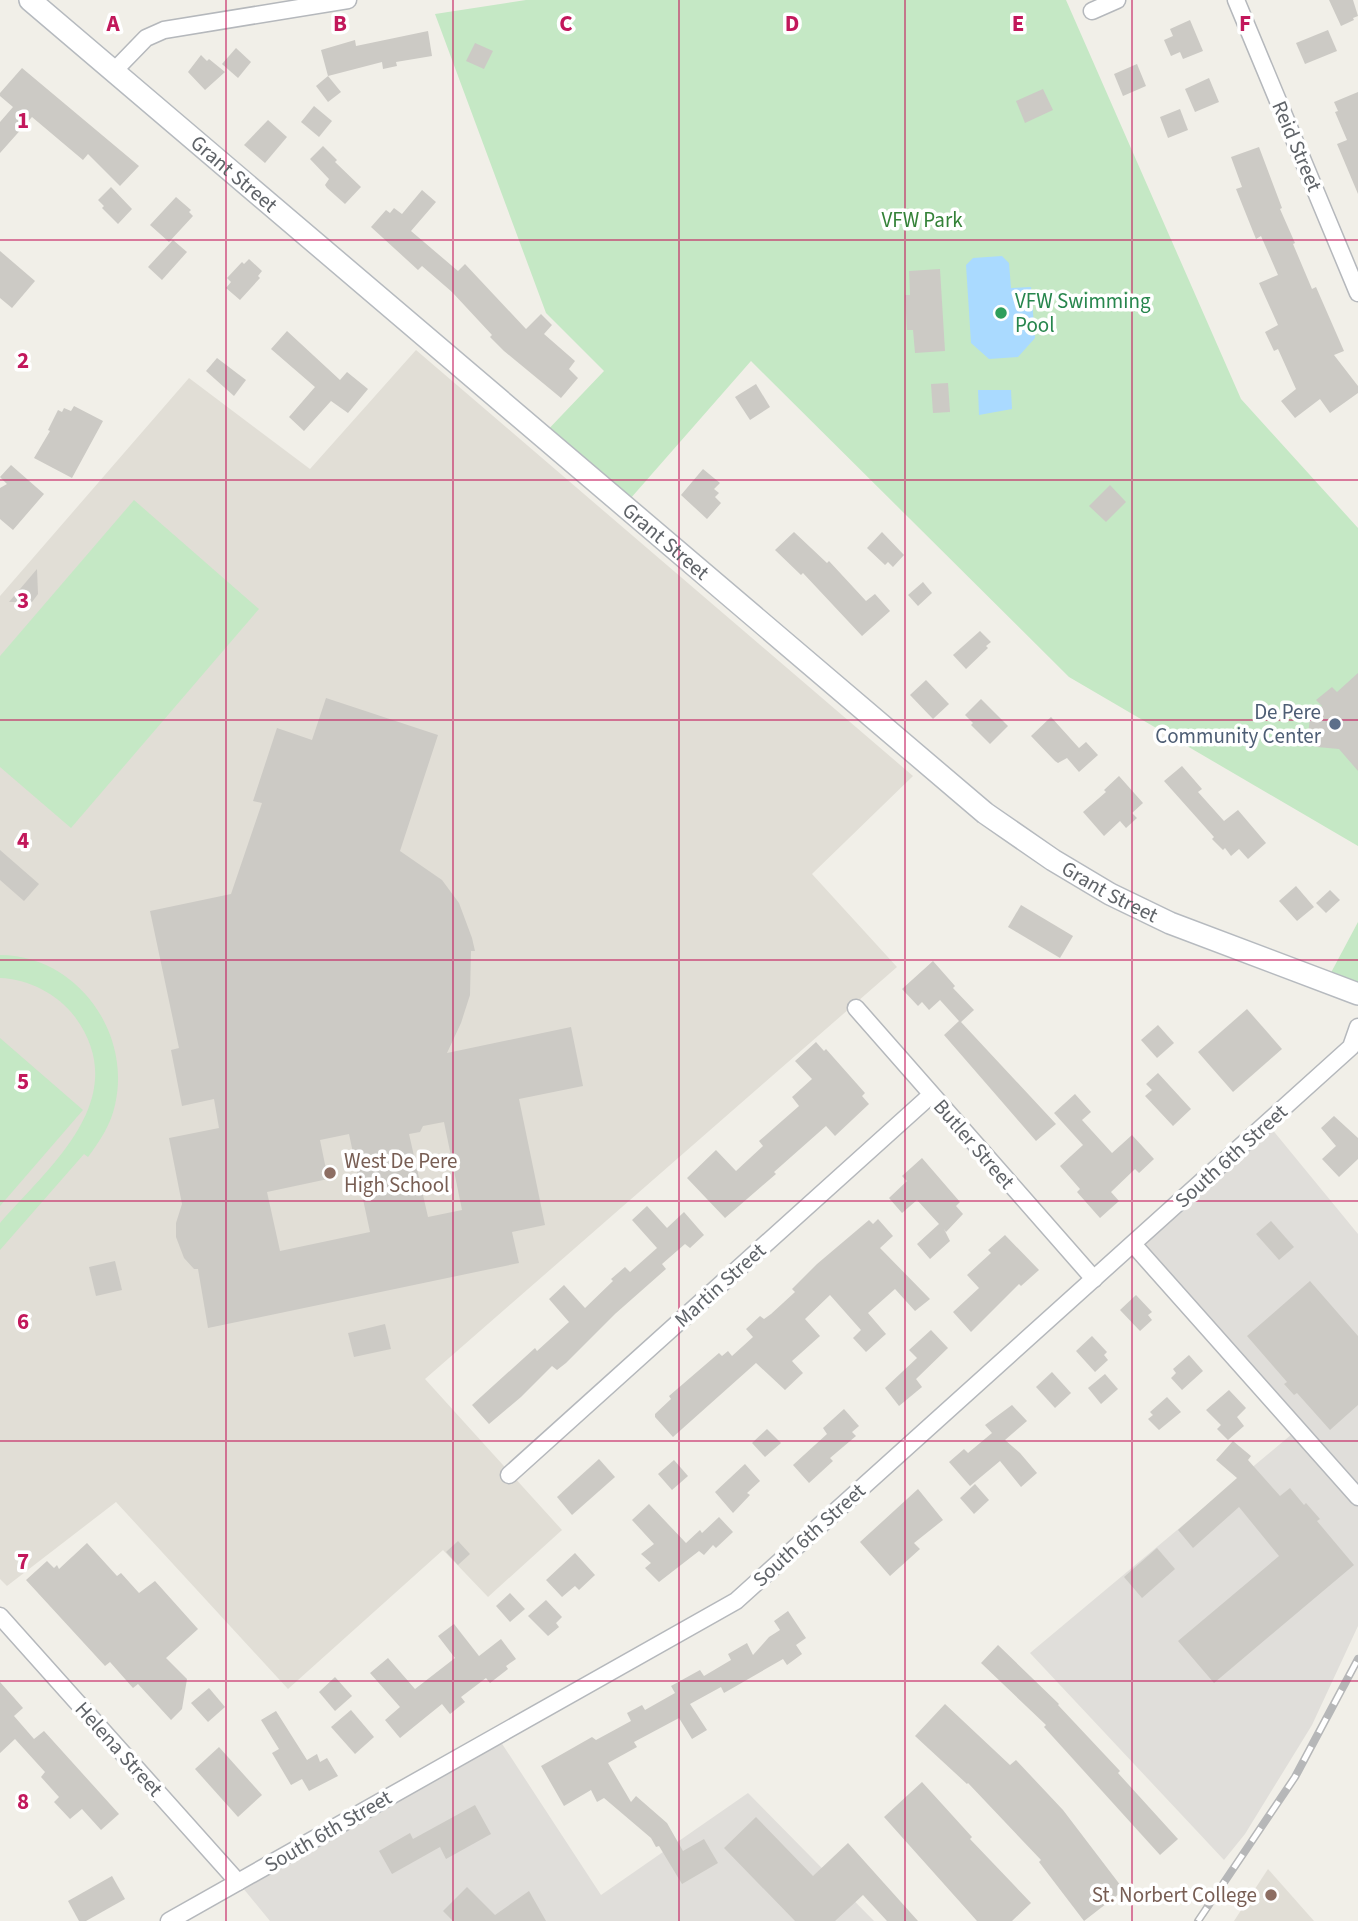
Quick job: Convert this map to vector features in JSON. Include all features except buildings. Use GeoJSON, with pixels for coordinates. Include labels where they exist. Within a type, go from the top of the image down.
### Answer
{"type":"FeatureCollection","features":[{"type":"Feature","properties":{"kind":"street","name":"Grant Street"},"geometry":{"type":"LineString","coordinates":[[30,0],[985,813],[1064,867],[1110,894],[1170,923],[1358,994]]}},
{"type":"Feature","properties":{"kind":"street"},"geometry":{"type":"LineString","coordinates":[[113,72],[146,38],[164,30],[348,0]]}},
{"type":"Feature","properties":{"kind":"street"},"geometry":{"type":"LineString","coordinates":[[1092,11],[1117,0]]}},
{"type":"Feature","properties":{"kind":"street","name":"Reid Street"},"geometry":{"type":"LineString","coordinates":[[1236,0],[1358,293]]}},
{"type":"Feature","properties":{"kind":"street","name":"Butler Street"},"geometry":{"type":"LineString","coordinates":[[856,1008],[1094,1279]]}},
{"type":"Feature","properties":{"kind":"street","name":"South 6th Street"},"geometry":{"type":"LineString","coordinates":[[169,1921],[736,1601],[1351,1048],[1358,1027]]}},
{"type":"Feature","properties":{"kind":"street","name":"Martin Street"},"geometry":{"type":"LineString","coordinates":[[509,1475],[931,1095]]}},
{"type":"Feature","properties":{"kind":"street"},"geometry":{"type":"LineString","coordinates":[[1133,1244],[1358,1497]]}},
{"type":"Feature","properties":{"kind":"street","name":"Helena Street"},"geometry":{"type":"LineString","coordinates":[[0,1616],[238,1882]]}},
{"type":"Feature","properties":{"kind":"shaded area","name":"West De Pere High School"},"geometry":{"type":"Polygon","coordinates":[[[416,350],[913,776],[812,874],[897,967],[425,1379],[562,1530],[488,1597],[443,1550],[288,1689],[116,1502],[7,1586],[0,1579],[0,596],[189,378],[310,469],[416,350]]]}},
{"type":"Feature","properties":{"kind":"shaded area"},"geometry":{"type":"Polygon","coordinates":[[[1267,1123],[1358,1234],[1358,1626],[1312,1725],[1245,1834],[1224,1860],[1030,1653],[1298,1429],[1133,1244],[1267,1123]]]}},
{"type":"Feature","properties":{"kind":"shaded area"},"geometry":{"type":"Polygon","coordinates":[[[497,1736],[601,1895],[748,1793],[874,1921],[270,1921],[238,1882],[497,1736]]]}},
{"type":"Feature","properties":{"kind":"shaded area","name":"St. Norbert College"},"geometry":{"type":"Polygon","coordinates":[[[1268,1869],[1314,1921],[1234,1921],[1268,1869]]]}},
{"type":"Feature","properties":{"kind":"green space","name":"VFW Park"},"geometry":{"type":"Polygon","coordinates":[[[526,0],[1066,0],[1241,399],[1358,528],[1358,846],[1069,677],[751,361],[623,507],[541,437],[604,371],[546,313],[435,14],[526,0]]]}},
{"type":"Feature","properties":{"kind":"green space"},"geometry":{"type":"Polygon","coordinates":[[[134,500],[259,609],[71,828],[0,767],[0,656],[134,500]]]}},
{"type":"Feature","properties":{"kind":"green space"},"geometry":{"type":"Polygon","coordinates":[[[1358,922],[1358,994],[1326,982],[1358,922]]]}},
{"type":"Feature","properties":{"kind":"green space"},"geometry":{"type":"Polygon","coordinates":[[[0,955],[27,958],[52,968],[74,983],[92,1003],[106,1025],[115,1051],[118,1078],[113,1112],[97,1145],[88,1157],[84,1154],[0,1250],[0,1223],[61,1154],[78,1129],[90,1103],[95,1075],[91,1047],[75,1017],[60,1001],[42,989],[21,981],[0,978],[0,955]]]}},
{"type":"Feature","properties":{"kind":"green space"},"geometry":{"type":"Polygon","coordinates":[[[0,1038],[83,1110],[0,1206],[0,1038]]]}},
{"type":"Feature","properties":{"kind":"water","name":"VFW Swimming Pool"},"geometry":{"type":"Polygon","coordinates":[[[1002,256],[1009,263],[1011,288],[1031,287],[1035,338],[1018,357],[989,359],[971,343],[966,265],[973,258],[1002,256]]]}},
{"type":"Feature","properties":{"kind":"water"},"geometry":{"type":"Polygon","coordinates":[[[978,390],[1011,390],[1012,409],[979,415],[978,390]]]}},
{"type":"Feature","properties":{"kind":"railway"},"geometry":{"type":"LineString","coordinates":[[1198,1921],[1295,1777],[1358,1659]]}},
{"type":"Feature","properties":{"kind":"place","name":"VFW Swimming Pool"},"geometry":{"type":"Point","coordinates":[1001,313]}},
{"type":"Feature","properties":{"kind":"place","name":"De Pere Community Center"},"geometry":{"type":"Point","coordinates":[1335,724]}},
{"type":"Feature","properties":{"kind":"place","name":"West De Pere High School"},"geometry":{"type":"Point","coordinates":[330,1173]}},
{"type":"Feature","properties":{"kind":"place","name":"St. Norbert College"},"geometry":{"type":"Point","coordinates":[1271,1895]}}]}
